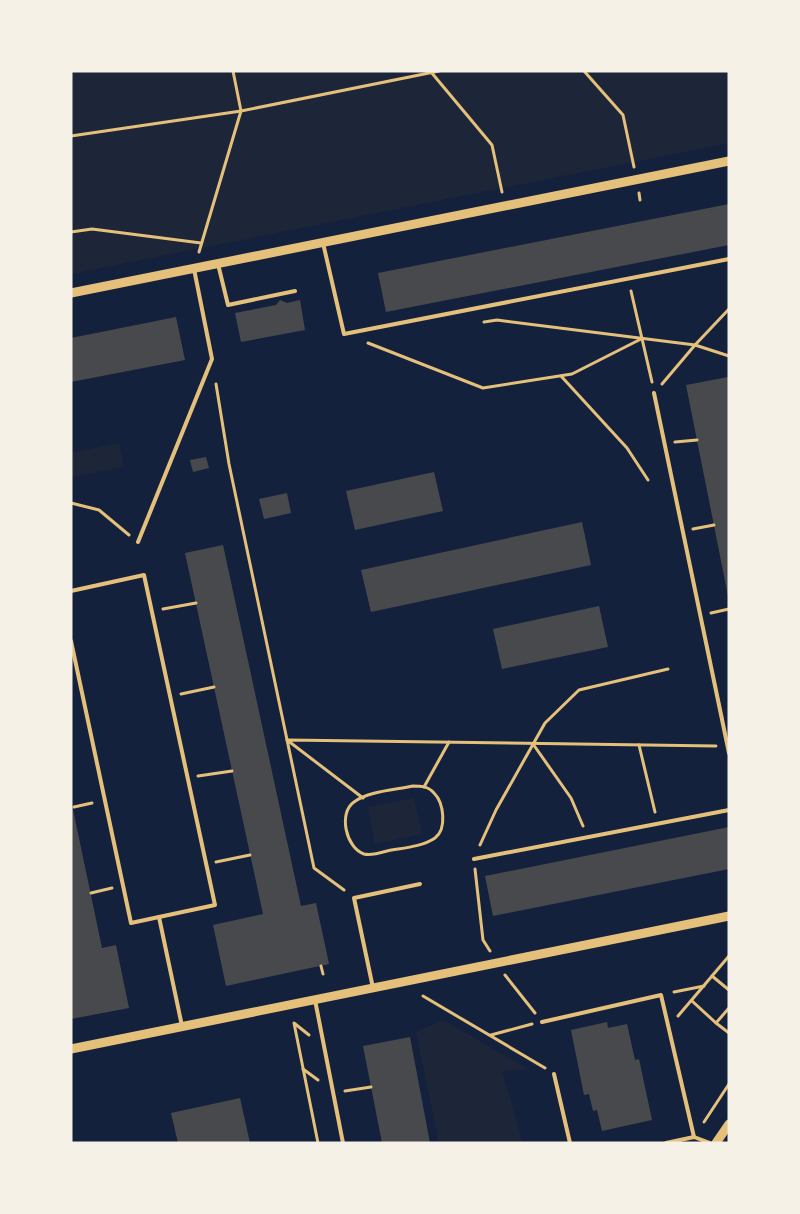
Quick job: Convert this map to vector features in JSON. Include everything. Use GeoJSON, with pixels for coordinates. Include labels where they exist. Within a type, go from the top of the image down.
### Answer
{"type":"FeatureCollection","features":[{"type":"Feature","properties":{"kind":"street"},"geometry":{"type":"LineString","coordinates":[[71,293],[729,161]]}},
{"type":"Feature","properties":{"kind":"street"},"geometry":{"type":"LineString","coordinates":[[71,1049],[729,916]]}},
{"type":"Feature","properties":{"kind":"street"},"geometry":{"type":"LineString","coordinates":[[716,1143],[729,1124]]}},
{"type":"Feature","properties":{"kind":"lane"},"geometry":{"type":"LineString","coordinates":[[323,243],[344,334],[729,259]]}},
{"type":"Feature","properties":{"kind":"lane"},"geometry":{"type":"LineString","coordinates":[[218,264],[228,305],[295,291]]}},
{"type":"Feature","properties":{"kind":"lane"},"geometry":{"type":"LineString","coordinates":[[138,542],[212,359],[194,269]]}},
{"type":"Feature","properties":{"kind":"lane"},"geometry":{"type":"LineString","coordinates":[[654,393],[729,753]]}},
{"type":"Feature","properties":{"kind":"lane"},"geometry":{"type":"LineString","coordinates":[[71,591],[144,575],[215,905],[131,923],[71,641]]}},
{"type":"Feature","properties":{"kind":"lane"},"geometry":{"type":"LineString","coordinates":[[474,859],[729,810]]}},
{"type":"Feature","properties":{"kind":"lane"},"geometry":{"type":"LineString","coordinates":[[372,988],[354,898],[420,884]]}},
{"type":"Feature","properties":{"kind":"lane"},"geometry":{"type":"LineString","coordinates":[[159,917],[182,1026]]}},
{"type":"Feature","properties":{"kind":"lane"},"geometry":{"type":"LineString","coordinates":[[542,1022],[661,995],[694,1137]]}},
{"type":"Feature","properties":{"kind":"lane"},"geometry":{"type":"LineString","coordinates":[[315,1000],[343,1143]]}},
{"type":"Feature","properties":{"kind":"lane"},"geometry":{"type":"LineString","coordinates":[[554,1074],[570,1143]]}},
{"type":"Feature","properties":{"kind":"lane"},"geometry":{"type":"LineString","coordinates":[[666,1143],[694,1137],[710,1143]]}},
{"type":"Feature","properties":{"kind":"path"},"geometry":{"type":"LineString","coordinates":[[194,269],[241,111],[233,71]]}},
{"type":"Feature","properties":{"kind":"path"},"geometry":{"type":"LineString","coordinates":[[71,136],[241,111],[438,71]]}},
{"type":"Feature","properties":{"kind":"path"},"geometry":{"type":"LineString","coordinates":[[584,71],[623,116],[640,200]]}},
{"type":"Feature","properties":{"kind":"path"},"geometry":{"type":"LineString","coordinates":[[431,72],[492,145],[506,206]]}},
{"type":"Feature","properties":{"kind":"path"},"geometry":{"type":"LineString","coordinates":[[71,232],[92,229],[201,243]]}},
{"type":"Feature","properties":{"kind":"path"},"geometry":{"type":"LineString","coordinates":[[628,278],[654,393]]}},
{"type":"Feature","properties":{"kind":"path"},"geometry":{"type":"LineString","coordinates":[[654,393],[729,309]]}},
{"type":"Feature","properties":{"kind":"path"},"geometry":{"type":"LineString","coordinates":[[478,322],[497,320],[695,345],[729,356]]}},
{"type":"Feature","properties":{"kind":"path"},"geometry":{"type":"LineString","coordinates":[[344,334],[483,388],[572,374],[642,338]]}},
{"type":"Feature","properties":{"kind":"path"},"geometry":{"type":"LineString","coordinates":[[212,359],[229,464],[314,868],[354,898]]}},
{"type":"Feature","properties":{"kind":"path"},"geometry":{"type":"LineString","coordinates":[[561,376],[626,448],[648,480]]}},
{"type":"Feature","properties":{"kind":"path"},"geometry":{"type":"LineString","coordinates":[[664,443],[697,440]]}},
{"type":"Feature","properties":{"kind":"path"},"geometry":{"type":"LineString","coordinates":[[71,503],[99,510],[138,542]]}},
{"type":"Feature","properties":{"kind":"path"},"geometry":{"type":"LineString","coordinates":[[683,531],[714,525]]}},
{"type":"Feature","properties":{"kind":"path"},"geometry":{"type":"LineString","coordinates":[[152,611],[196,603]]}},
{"type":"Feature","properties":{"kind":"path"},"geometry":{"type":"LineString","coordinates":[[491,1035],[542,1022],[496,963],[483,940],[474,859],[496,810],[532,743],[545,723],[579,690],[668,670]]}},
{"type":"Feature","properties":{"kind":"path"},"geometry":{"type":"LineString","coordinates":[[170,697],[214,687]]}},
{"type":"Feature","properties":{"kind":"path"},"geometry":{"type":"LineString","coordinates":[[287,740],[728,746]]}},
{"type":"Feature","properties":{"kind":"path"},"geometry":{"type":"LineString","coordinates":[[287,740],[363,798]]}},
{"type":"Feature","properties":{"kind":"path"},"geometry":{"type":"LineString","coordinates":[[424,786],[449,742]]}},
{"type":"Feature","properties":{"kind":"path"},"geometry":{"type":"LineString","coordinates":[[532,743],[571,798],[588,837]]}},
{"type":"Feature","properties":{"kind":"path"},"geometry":{"type":"LineString","coordinates":[[639,745],[658,824]]}},
{"type":"Feature","properties":{"kind":"path"},"geometry":{"type":"LineString","coordinates":[[188,778],[232,771]]}},
{"type":"Feature","properties":{"kind":"path"},"geometry":{"type":"LineString","coordinates":[[413,786],[424,786],[434,793],[440,803],[442,828],[436,837],[426,843],[376,854],[364,854],[354,848],[346,824],[346,813],[352,803],[363,798],[413,786]]}},
{"type":"Feature","properties":{"kind":"path"},"geometry":{"type":"LineString","coordinates":[[74,806],[105,800]]}},
{"type":"Feature","properties":{"kind":"path"},"geometry":{"type":"LineString","coordinates":[[206,864],[250,856]]}},
{"type":"Feature","properties":{"kind":"path"},"geometry":{"type":"LineString","coordinates":[[91,893],[123,886]]}},
{"type":"Feature","properties":{"kind":"path"},"geometry":{"type":"LineString","coordinates":[[729,956],[692,1001],[729,1033]]}},
{"type":"Feature","properties":{"kind":"path"},"geometry":{"type":"LineString","coordinates":[[321,966],[323,974]]}},
{"type":"Feature","properties":{"kind":"path"},"geometry":{"type":"LineString","coordinates":[[712,976],[729,990]]}},
{"type":"Feature","properties":{"kind":"path"},"geometry":{"type":"LineString","coordinates":[[661,995],[704,986]]}},
{"type":"Feature","properties":{"kind":"path"},"geometry":{"type":"LineString","coordinates":[[423,996],[554,1074]]}},
{"type":"Feature","properties":{"kind":"path"},"geometry":{"type":"LineString","coordinates":[[716,1022],[729,1008]]}},
{"type":"Feature","properties":{"kind":"path"},"geometry":{"type":"LineString","coordinates":[[319,1143],[294,1022],[325,1048]]}},
{"type":"Feature","properties":{"kind":"path"},"geometry":{"type":"LineString","coordinates":[[694,1137],[729,1084]]}},
{"type":"Feature","properties":{"kind":"path"},"geometry":{"type":"LineString","coordinates":[[333,1093],[371,1087]]}},
{"type":"Feature","properties":{"kind":"shaded area"},"geometry":{"type":"Polygon","coordinates":[[[71,71],[729,71],[729,143],[71,274],[71,71]]]}},
{"type":"Feature","properties":{"kind":"shaded area"},"geometry":{"type":"Polygon","coordinates":[[[119,443],[124,467],[71,477],[71,453],[119,443]]]}},
{"type":"Feature","properties":{"kind":"shaded area"},"geometry":{"type":"Polygon","coordinates":[[[414,798],[422,834],[375,844],[368,807],[414,798]]]}},
{"type":"Feature","properties":{"kind":"shaded area"},"geometry":{"type":"Polygon","coordinates":[[[443,1020],[528,1069],[502,1071],[523,1143],[439,1143],[416,1032],[443,1020]]]}},
{"type":"Feature","properties":{"kind":"building"},"geometry":{"type":"Polygon","coordinates":[[[729,204],[729,245],[386,312],[378,273],[729,204]]]}},
{"type":"Feature","properties":{"kind":"building"},"geometry":{"type":"Polygon","coordinates":[[[280,300],[287,303],[300,300],[305,330],[241,342],[235,313],[276,305],[280,300]]]}},
{"type":"Feature","properties":{"kind":"building"},"geometry":{"type":"Polygon","coordinates":[[[176,317],[185,360],[71,382],[71,338],[176,317]]]}},
{"type":"Feature","properties":{"kind":"building"},"geometry":{"type":"Polygon","coordinates":[[[728,377],[729,596],[686,385],[728,377]]]}},
{"type":"Feature","properties":{"kind":"building"},"geometry":{"type":"Polygon","coordinates":[[[206,457],[209,468],[193,472],[190,460],[206,457]]]}},
{"type":"Feature","properties":{"kind":"building"},"geometry":{"type":"Polygon","coordinates":[[[434,472],[443,511],[355,530],[346,491],[434,472]]]}},
{"type":"Feature","properties":{"kind":"building"},"geometry":{"type":"Polygon","coordinates":[[[287,493],[291,513],[264,519],[259,499],[287,493]]]}},
{"type":"Feature","properties":{"kind":"building"},"geometry":{"type":"Polygon","coordinates":[[[582,522],[591,565],[371,612],[361,570],[582,522]]]}},
{"type":"Feature","properties":{"kind":"building"},"geometry":{"type":"Polygon","coordinates":[[[223,545],[301,906],[316,903],[329,964],[226,986],[213,925],[263,914],[185,553],[223,545]]]}},
{"type":"Feature","properties":{"kind":"building"},"geometry":{"type":"Polygon","coordinates":[[[599,606],[608,647],[502,669],[493,629],[599,606]]]}},
{"type":"Feature","properties":{"kind":"building"},"geometry":{"type":"Polygon","coordinates":[[[71,800],[102,948],[116,945],[129,1008],[71,1019],[71,800]]]}},
{"type":"Feature","properties":{"kind":"building"},"geometry":{"type":"Polygon","coordinates":[[[729,827],[729,869],[493,916],[485,876],[729,827]]]}},
{"type":"Feature","properties":{"kind":"building"},"geometry":{"type":"Polygon","coordinates":[[[607,1022],[608,1028],[627,1024],[635,1060],[639,1059],[652,1120],[602,1131],[597,1110],[593,1111],[589,1094],[584,1095],[571,1030],[607,1022]]]}},
{"type":"Feature","properties":{"kind":"building"},"geometry":{"type":"Polygon","coordinates":[[[410,1037],[430,1143],[382,1143],[363,1046],[410,1037]]]}},
{"type":"Feature","properties":{"kind":"building"},"geometry":{"type":"Polygon","coordinates":[[[240,1098],[250,1143],[178,1143],[171,1113],[240,1098]]]}}]}
